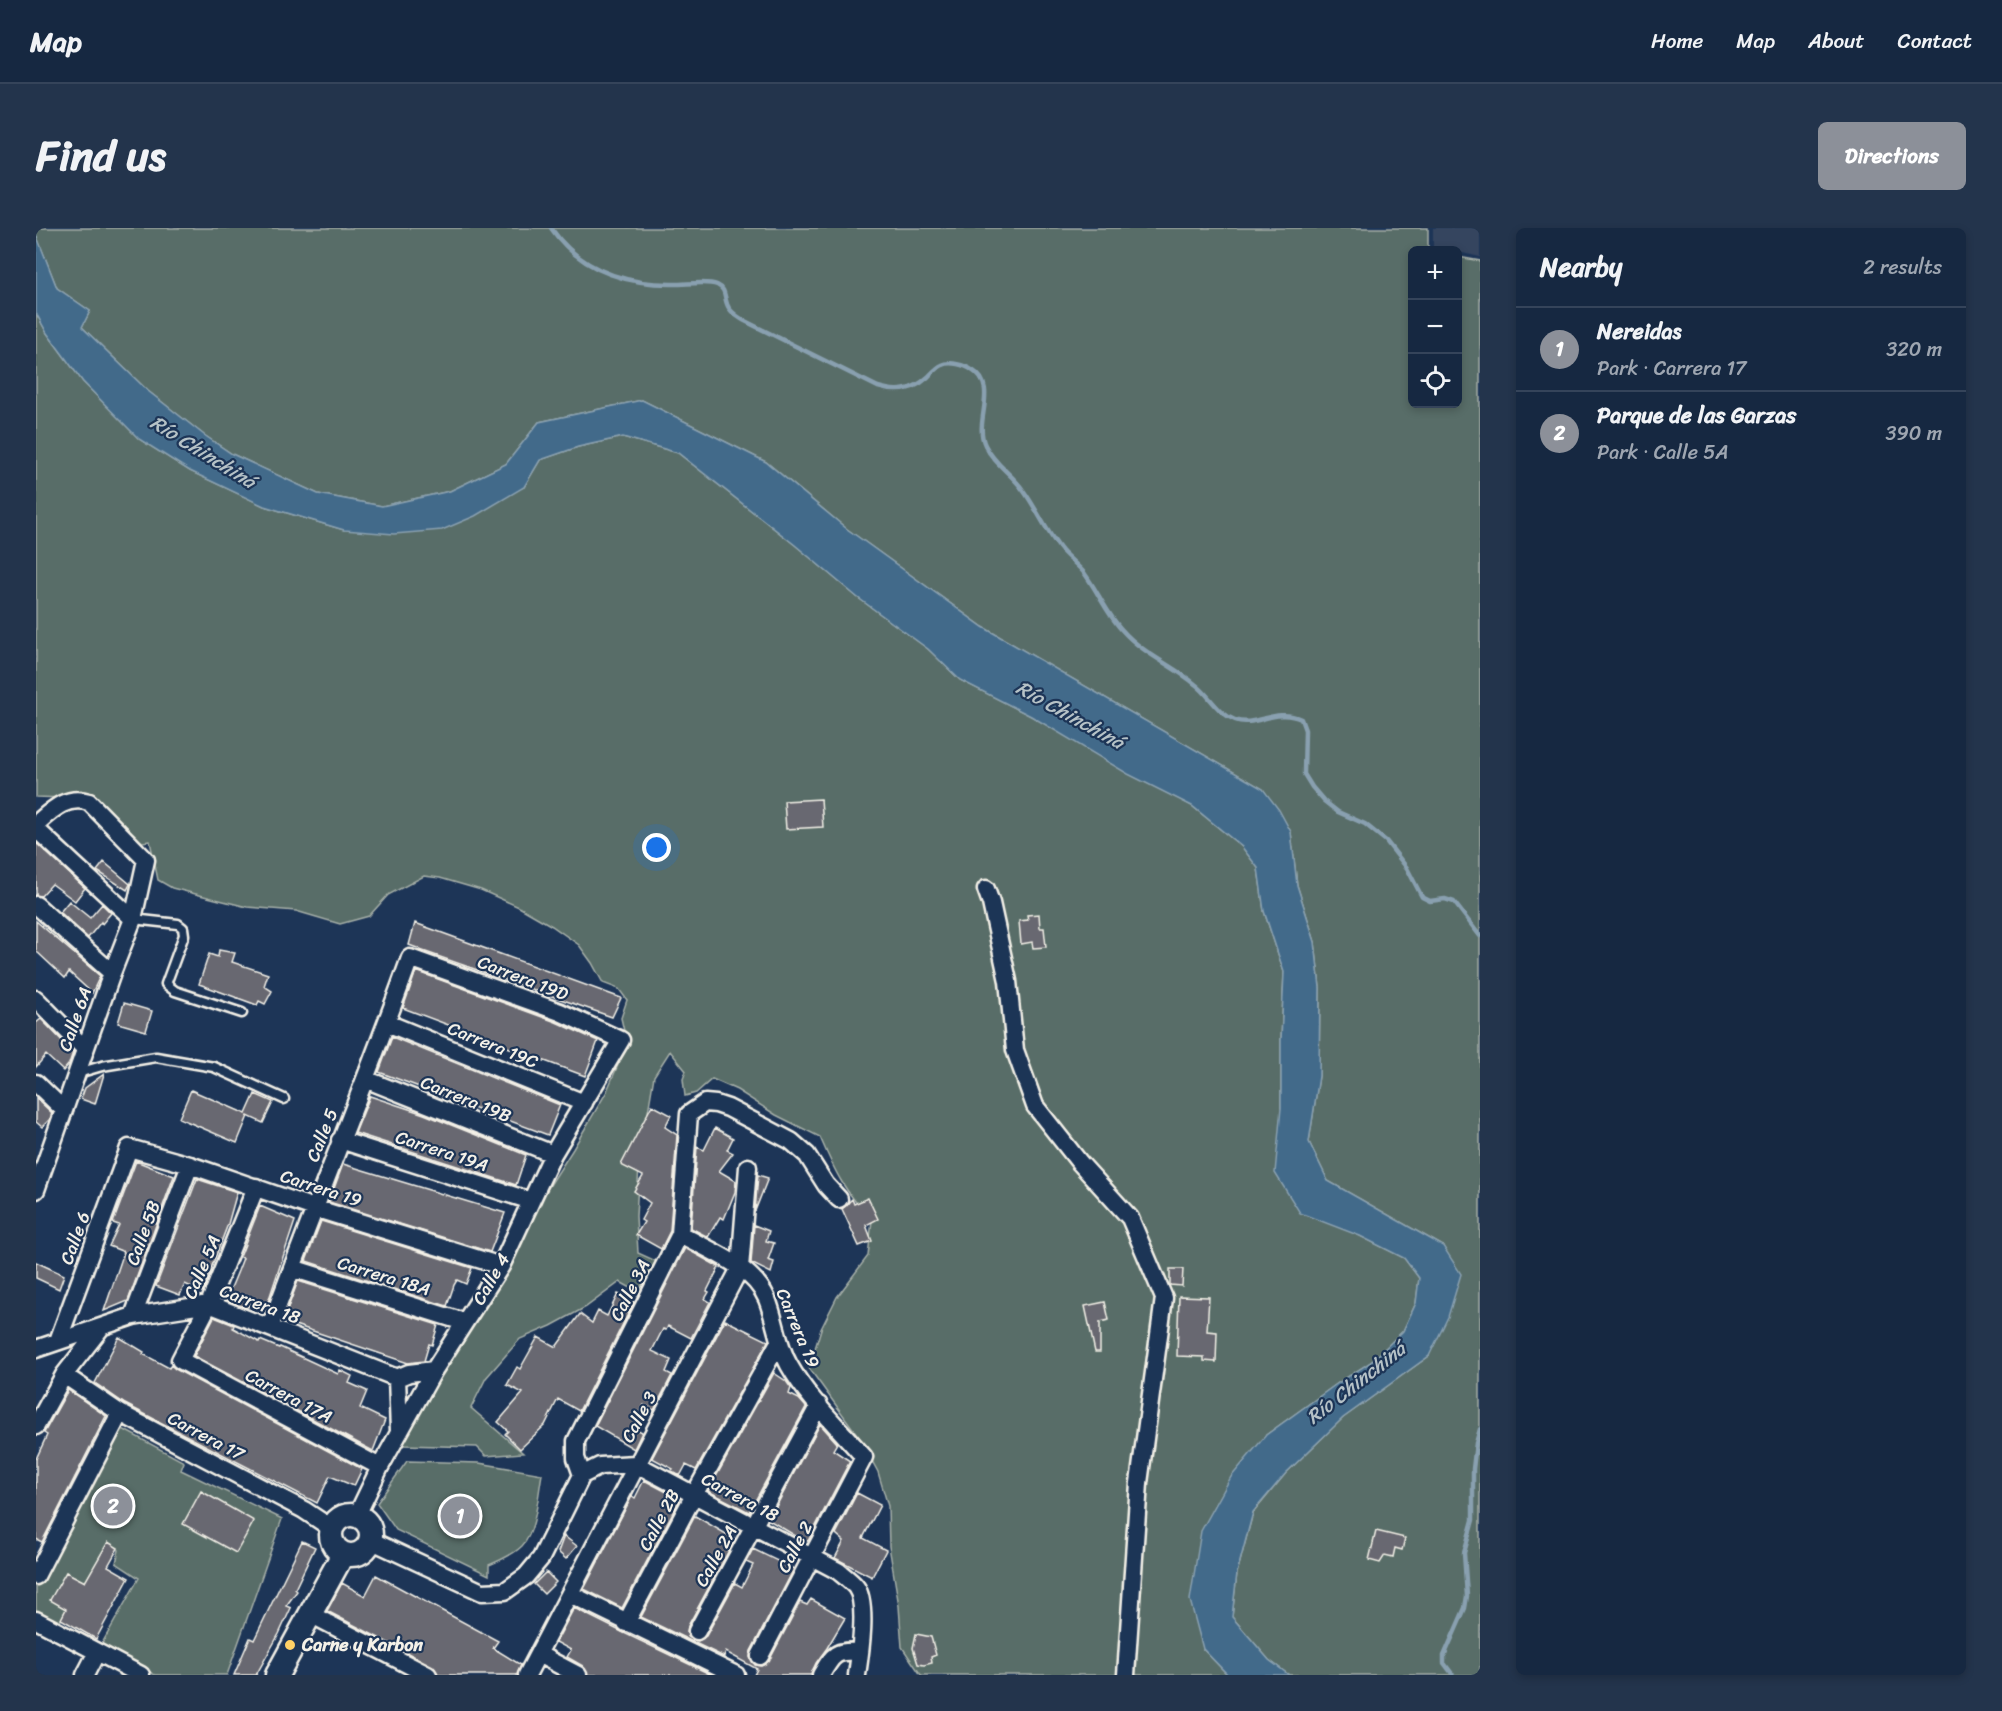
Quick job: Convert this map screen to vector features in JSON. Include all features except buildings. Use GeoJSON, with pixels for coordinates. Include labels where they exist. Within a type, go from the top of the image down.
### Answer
{"type":"FeatureCollection","features":[{"type":"Feature","properties":{"kind":"main road"},"geometry":{"type":"LineString","coordinates":[[357,1515],[363,1518],[370,1528],[370,1540],[365,1549],[357,1554],[343,1554],[336,1550],[332,1543],[331,1528],[340,1517],[357,1515]]}},
{"type":"Feature","properties":{"kind":"main road"},"geometry":{"type":"LineString","coordinates":[[284,1673],[310,1614],[343,1554]]}},
{"type":"Feature","properties":{"kind":"street","name":"Calle 6A"},"geometry":{"type":"LineString","coordinates":[[36,826],[60,803],[80,799],[88,802],[146,860],[133,919],[64,1110],[40,1166],[36,1190]]}},
{"type":"Feature","properties":{"kind":"street"},"geometry":{"type":"LineString","coordinates":[[36,826],[133,919]]}},
{"type":"Feature","properties":{"kind":"street"},"geometry":{"type":"LineString","coordinates":[[986,889],[992,903],[1008,981],[1015,1050],[1035,1106],[1080,1162],[1130,1218],[1164,1298],[1139,1483],[1126,1675]]}},
{"type":"Feature","properties":{"kind":"street"},"geometry":{"type":"LineString","coordinates":[[36,905],[112,973]]}},
{"type":"Feature","properties":{"kind":"street","name":"Calle 5"},"geometry":{"type":"LineString","coordinates":[[270,1327],[410,958]]}},
{"type":"Feature","properties":{"kind":"street","name":"Carrera 19D"},"geometry":{"type":"LineString","coordinates":[[410,958],[560,1012],[621,1040]]}},
{"type":"Feature","properties":{"kind":"street"},"geometry":{"type":"LineString","coordinates":[[36,999],[85,1049]]}},
{"type":"Feature","properties":{"kind":"street","name":"Carrera 19C"},"geometry":{"type":"LineString","coordinates":[[387,1023],[584,1103]]}},
{"type":"Feature","properties":{"kind":"street","name":"Calle 4"},"geometry":{"type":"LineString","coordinates":[[357,1515],[380,1467],[434,1370],[501,1266],[553,1154],[621,1040]]}},
{"type":"Feature","properties":{"kind":"street","name":"Carrera 19B"},"geometry":{"type":"LineString","coordinates":[[365,1079],[553,1154]]}},
{"type":"Feature","properties":{"kind":"street"},"geometry":{"type":"LineString","coordinates":[[36,1083],[64,1110]]}},
{"type":"Feature","properties":{"kind":"street","name":"Calle 3A"},"geometry":{"type":"LineString","coordinates":[[582,1475],[576,1458],[576,1441],[680,1234],[689,1114],[705,1103],[716,1104],[791,1141],[807,1155],[826,1185],[839,1199]]}},
{"type":"Feature","properties":{"kind":"street","name":"Carrera 19A"},"geometry":{"type":"LineString","coordinates":[[340,1140],[531,1201]]}},
{"type":"Feature","properties":{"kind":"street","name":"Carrera 19"},"geometry":{"type":"LineString","coordinates":[[129,1148],[190,1165],[314,1208],[501,1266]]}},
{"type":"Feature","properties":{"kind":"street","name":"Calle 6"},"geometry":{"type":"LineString","coordinates":[[58,1341],[129,1148]]}},
{"type":"Feature","properties":{"kind":"street","name":"Calle 5B"},"geometry":{"type":"LineString","coordinates":[[133,1316],[190,1165]]}},
{"type":"Feature","properties":{"kind":"street","name":"Calle 3"},"geometry":{"type":"LineString","coordinates":[[527,1675],[740,1268],[748,1167]]}},
{"type":"Feature","properties":{"kind":"street","name":"Calle 5A"},"geometry":{"type":"LineString","coordinates":[[180,1360],[209,1304],[256,1187]]}},
{"type":"Feature","properties":{"kind":"street","name":"Carrera 19"},"geometry":{"type":"LineString","coordinates":[[680,1234],[740,1268],[758,1286],[766,1297],[787,1363],[799,1382],[864,1457]]}},
{"type":"Feature","properties":{"kind":"street","name":"Carrera 18A"},"geometry":{"type":"LineString","coordinates":[[292,1268],[464,1322]]}},
{"type":"Feature","properties":{"kind":"street","name":"Carrera 18"},"geometry":{"type":"LineString","coordinates":[[36,1349],[133,1316],[209,1304],[397,1378]]}},
{"type":"Feature","properties":{"kind":"street"},"geometry":{"type":"LineString","coordinates":[[36,1426],[64,1375],[100,1329]]}},
{"type":"Feature","properties":{"kind":"street","name":"Calle 2B"},"geometry":{"type":"LineString","coordinates":[[626,1623],[779,1342]]}},
{"type":"Feature","properties":{"kind":"street","name":"Carrera 17A"},"geometry":{"type":"LineString","coordinates":[[180,1360],[380,1467]]}},
{"type":"Feature","properties":{"kind":"street"},"geometry":{"type":"LineString","coordinates":[[399,1432],[397,1378],[409,1373],[434,1370]]}},
{"type":"Feature","properties":{"kind":"street","name":"Carrera 17"},"geometry":{"type":"LineString","coordinates":[[64,1375],[120,1413],[304,1510],[331,1528]]}},
{"type":"Feature","properties":{"kind":"street","name":"Calle 2A"},"geometry":{"type":"LineString","coordinates":[[697,1631],[819,1405]]}},
{"type":"Feature","properties":{"kind":"street"},"geometry":{"type":"LineString","coordinates":[[36,1576],[120,1413]]}},
{"type":"Feature","properties":{"kind":"street","name":"Calle 2"},"geometry":{"type":"LineString","coordinates":[[760,1656],[864,1457]]}},
{"type":"Feature","properties":{"kind":"street"},"geometry":{"type":"LineString","coordinates":[[370,1540],[482,1592],[505,1591],[526,1576],[541,1558],[582,1475],[600,1466],[636,1464]]}},
{"type":"Feature","properties":{"kind":"street","name":"Carrera 18"},"geometry":{"type":"LineString","coordinates":[[636,1464],[838,1571],[857,1588],[862,1624],[860,1652]]}},
{"type":"Feature","properties":{"kind":"street"},"geometry":{"type":"LineString","coordinates":[[570,1594],[736,1675]]}},
{"type":"Feature","properties":{"kind":"street"},"geometry":{"type":"LineString","coordinates":[[310,1614],[428,1675]]}},
{"type":"Feature","properties":{"kind":"street"},"geometry":{"type":"LineString","coordinates":[[36,1620],[141,1675]]}},
{"type":"Feature","properties":{"kind":"street"},"geometry":{"type":"LineString","coordinates":[[821,1675],[831,1657],[843,1651],[860,1652],[857,1675]]}},
{"type":"Feature","properties":{"kind":"street"},"geometry":{"type":"LineString","coordinates":[[85,1675],[97,1652]]}},
{"type":"Feature","properties":{"kind":"street"},"geometry":{"type":"LineString","coordinates":[[538,1654],[578,1675]]}},
{"type":"Feature","properties":{"kind":"lane"},"geometry":{"type":"LineString","coordinates":[[133,919],[178,924],[183,928],[184,935],[166,984],[175,992],[242,1013]]}},
{"type":"Feature","properties":{"kind":"lane"},"geometry":{"type":"LineString","coordinates":[[77,1073],[102,1066],[156,1057],[214,1066],[284,1099]]}},
{"type":"Feature","properties":{"kind":"shaded area"},"geometry":{"type":"Polygon","coordinates":[[[1433,228],[1480,228],[1480,257],[1462,253],[1462,246],[1433,246],[1433,228]]]}},
{"type":"Feature","properties":{"kind":"green space"},"geometry":{"type":"Polygon","coordinates":[[[36,228],[1428,228],[1428,246],[1408,246],[1408,408],[1462,408],[1462,258],[1480,261],[1480,1675],[1289,1675],[1269,1660],[1232,1617],[1237,1573],[1253,1513],[1286,1473],[1343,1418],[1429,1356],[1443,1246],[1328,1181],[1309,1142],[1319,1076],[1320,988],[1315,942],[1297,885],[1291,832],[1263,789],[983,627],[847,529],[766,462],[642,400],[539,422],[506,464],[450,491],[382,506],[318,494],[232,454],[148,391],[82,327],[90,311],[57,288],[36,235],[36,228]]]}},
{"type":"Feature","properties":{"kind":"green space"},"geometry":{"type":"Polygon","coordinates":[[[36,313],[47,333],[83,382],[139,439],[190,471],[264,506],[344,530],[524,487],[540,460],[578,447],[623,437],[678,453],[857,597],[928,649],[960,680],[1031,716],[1192,806],[1242,847],[1258,868],[1264,911],[1284,972],[1281,1108],[1360,1236],[1404,1258],[1419,1278],[1416,1303],[1403,1331],[1371,1362],[1266,1435],[1203,1649],[1228,1675],[921,1675],[902,1647],[899,1606],[889,1546],[888,1506],[878,1472],[859,1437],[809,1368],[821,1329],[837,1297],[868,1256],[872,1220],[842,1182],[820,1137],[776,1115],[737,1090],[712,1079],[696,1093],[685,1096],[683,1079],[686,1071],[670,1051],[654,1076],[639,1166],[636,1216],[638,1253],[656,1261],[638,1292],[620,1282],[586,1307],[551,1326],[520,1339],[486,1378],[471,1408],[523,1453],[486,1456],[477,1447],[403,1445],[424,1403],[508,1269],[538,1204],[606,1093],[627,1044],[621,1018],[627,1000],[619,989],[603,983],[579,945],[519,907],[481,890],[440,878],[424,876],[388,895],[369,916],[340,924],[296,911],[247,907],[172,888],[158,880],[150,841],[142,842],[110,811],[81,790],[66,798],[36,797],[36,313]]]}},
{"type":"Feature","properties":{"kind":"green space"},"geometry":{"type":"Polygon","coordinates":[[[119,1427],[184,1462],[181,1470],[282,1519],[227,1675],[155,1675],[100,1647],[139,1578],[116,1563],[119,1550],[108,1542],[85,1582],[66,1572],[51,1600],[66,1609],[59,1624],[36,1611],[36,1580],[119,1427]]]}},
{"type":"Feature","properties":{"kind":"green space"},"geometry":{"type":"Polygon","coordinates":[[[407,1461],[479,1463],[542,1474],[536,1513],[527,1540],[514,1552],[489,1565],[489,1575],[396,1530],[377,1503],[407,1461]]]}},
{"type":"Feature","properties":{"kind":"water","name":"Río Chinchiná"},"geometry":{"type":"Polygon","coordinates":[[[36,234],[57,288],[90,311],[82,327],[148,391],[232,454],[318,494],[382,506],[450,491],[506,464],[539,422],[642,400],[766,462],[847,529],[983,627],[1263,789],[1279,810],[1291,832],[1297,885],[1315,942],[1320,988],[1319,1076],[1309,1142],[1328,1181],[1443,1246],[1461,1274],[1448,1317],[1429,1356],[1343,1418],[1286,1473],[1253,1512],[1237,1573],[1232,1617],[1269,1660],[1289,1675],[1228,1675],[1203,1649],[1190,1600],[1201,1531],[1231,1477],[1266,1435],[1371,1362],[1403,1331],[1416,1303],[1419,1278],[1404,1258],[1360,1236],[1300,1213],[1275,1173],[1281,1108],[1284,972],[1264,911],[1258,868],[1242,847],[1192,806],[1128,774],[1031,716],[960,680],[928,649],[857,597],[678,453],[623,437],[578,447],[540,460],[524,487],[475,516],[442,530],[394,534],[344,530],[264,506],[190,471],[139,439],[83,382],[47,333],[36,313],[36,234]]]}},
{"type":"Feature","properties":{"kind":"waterway"},"geometry":{"type":"LineString","coordinates":[[551,228],[575,254],[589,264],[619,277],[653,283],[717,285],[723,291],[730,309],[743,320],[878,387],[892,390],[911,388],[922,382],[938,367],[949,363],[972,370],[980,377],[984,386],[982,436],[989,452],[1023,490],[1057,544],[1085,574],[1122,630],[1148,653],[1195,684],[1218,708],[1235,720],[1250,722],[1283,715],[1301,719],[1305,730],[1304,774],[1312,787],[1338,812],[1365,824],[1386,841],[1407,868],[1422,897],[1430,901],[1445,899],[1454,902],[1480,936]]}},
{"type":"Feature","properties":{"kind":"waterway"},"geometry":{"type":"LineString","coordinates":[[1453,1675],[1444,1663],[1444,1656],[1465,1608],[1467,1596],[1464,1553],[1473,1520],[1473,1469],[1480,1429]]}},
{"type":"Feature","properties":{"kind":"place","name":"Parque de las Garzas"},"geometry":{"type":"Point","coordinates":[113,1506]}},
{"type":"Feature","properties":{"kind":"place","name":"Nereidas"},"geometry":{"type":"Point","coordinates":[460,1516]}},
{"type":"Feature","properties":{"kind":"place","name":"Carne y Karbon"},"geometry":{"type":"Point","coordinates":[290,1645]}}]}
